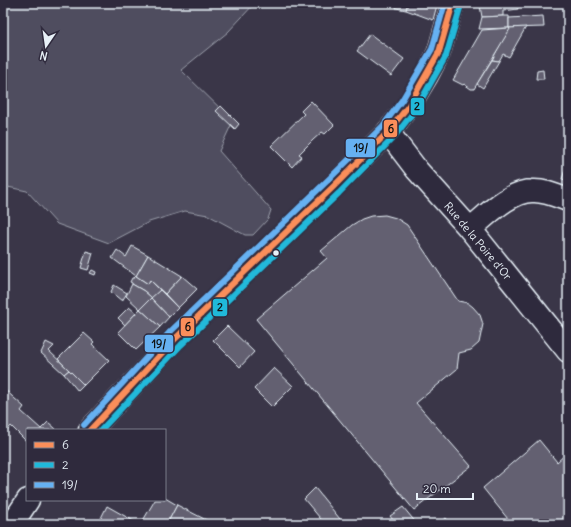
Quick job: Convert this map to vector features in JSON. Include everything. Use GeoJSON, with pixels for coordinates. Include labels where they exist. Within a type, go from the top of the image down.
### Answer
{"type":"FeatureCollection","features":[{"type":"Feature","properties":{"kind":"main road"},"geometry":{"type":"LineString","coordinates":[[91,429],[175,339],[333,188],[388,132],[409,105],[439,52],[453,3]]}},
{"type":"Feature","properties":{"kind":"main road","name":"Rue de la Poire d'Or"},"geometry":{"type":"LineString","coordinates":[[388,132],[417,170],[470,229],[568,351]]}},
{"type":"Feature","properties":{"kind":"main road"},"geometry":{"type":"LineString","coordinates":[[470,229],[512,196],[532,190],[553,194],[568,200]]}},
{"type":"Feature","properties":{"kind":"main road"},"geometry":{"type":"LineString","coordinates":[[12,524],[27,501]]}},
{"type":"Feature","properties":{"kind":"shaded area"},"geometry":{"type":"Polygon","coordinates":[[[3,3],[255,3],[228,32],[181,70],[233,121],[219,151],[271,210],[268,219],[253,235],[245,235],[208,215],[185,211],[149,222],[109,243],[57,224],[27,191],[3,186],[3,3]]]}},
{"type":"Feature","properties":{"kind":"building"},"geometry":{"type":"Polygon","coordinates":[[[397,3],[408,3],[406,10],[396,8],[397,3]]]}},
{"type":"Feature","properties":{"kind":"building"},"geometry":{"type":"Polygon","coordinates":[[[408,3],[431,3],[437,5],[433,20],[406,10],[408,3]]]}},
{"type":"Feature","properties":{"kind":"building"},"geometry":{"type":"Polygon","coordinates":[[[517,3],[518,9],[503,11],[503,16],[482,17],[480,6],[517,3]]]}},
{"type":"Feature","properties":{"kind":"building"},"geometry":{"type":"Polygon","coordinates":[[[509,16],[509,28],[479,29],[482,17],[509,16]]]}},
{"type":"Feature","properties":{"kind":"building"},"geometry":{"type":"Polygon","coordinates":[[[543,16],[544,27],[509,28],[509,18],[543,16]]]}},
{"type":"Feature","properties":{"kind":"building"},"geometry":{"type":"Polygon","coordinates":[[[526,27],[509,57],[503,54],[499,61],[492,60],[509,28],[526,27]]]}},
{"type":"Feature","properties":{"kind":"building"},"geometry":{"type":"Polygon","coordinates":[[[510,29],[474,89],[453,80],[482,30],[510,29]]]}},
{"type":"Feature","properties":{"kind":"building"},"geometry":{"type":"Polygon","coordinates":[[[370,34],[404,59],[391,76],[357,51],[370,34]]]}},
{"type":"Feature","properties":{"kind":"building"},"geometry":{"type":"Polygon","coordinates":[[[492,60],[499,61],[483,88],[477,84],[492,60]]]}},
{"type":"Feature","properties":{"kind":"building"},"geometry":{"type":"Polygon","coordinates":[[[543,70],[544,79],[536,79],[537,71],[543,70]]]}},
{"type":"Feature","properties":{"kind":"building"},"geometry":{"type":"Polygon","coordinates":[[[311,101],[334,125],[325,134],[322,132],[299,154],[302,156],[292,167],[271,146],[304,114],[301,111],[311,101]]]}},
{"type":"Feature","properties":{"kind":"building"},"geometry":{"type":"Polygon","coordinates":[[[221,106],[239,124],[235,129],[216,111],[221,106]]]}},
{"type":"Feature","properties":{"kind":"building"},"geometry":{"type":"Polygon","coordinates":[[[565,170],[568,171],[568,181],[562,179],[565,170]]]}},
{"type":"Feature","properties":{"kind":"building"},"geometry":{"type":"Polygon","coordinates":[[[385,215],[396,218],[407,225],[458,301],[468,303],[473,307],[480,315],[483,324],[479,343],[471,350],[459,353],[457,369],[416,403],[471,466],[414,510],[256,319],[327,258],[321,251],[352,225],[371,216],[385,215]]]}},
{"type":"Feature","properties":{"kind":"building"},"geometry":{"type":"Polygon","coordinates":[[[132,246],[148,255],[136,276],[112,258],[117,250],[126,257],[132,246]]]}},
{"type":"Feature","properties":{"kind":"building"},"geometry":{"type":"Polygon","coordinates":[[[86,251],[93,253],[88,270],[81,268],[86,251]]]}},
{"type":"Feature","properties":{"kind":"building"},"geometry":{"type":"Polygon","coordinates":[[[148,255],[182,276],[165,294],[150,280],[148,284],[136,276],[148,255]]]}},
{"type":"Feature","properties":{"kind":"building"},"geometry":{"type":"Polygon","coordinates":[[[92,270],[96,272],[95,275],[90,273],[92,270]]]}},
{"type":"Feature","properties":{"kind":"building"},"geometry":{"type":"Polygon","coordinates":[[[136,276],[148,284],[150,280],[160,290],[152,298],[130,282],[132,278],[136,276]]]}},
{"type":"Feature","properties":{"kind":"building"},"geometry":{"type":"Polygon","coordinates":[[[182,276],[197,289],[178,308],[165,294],[182,276]]]}},
{"type":"Feature","properties":{"kind":"building"},"geometry":{"type":"Polygon","coordinates":[[[132,284],[152,298],[140,309],[126,296],[132,284]]]}},
{"type":"Feature","properties":{"kind":"building"},"geometry":{"type":"Polygon","coordinates":[[[114,285],[127,293],[122,301],[111,292],[114,285]]]}},
{"type":"Feature","properties":{"kind":"building"},"geometry":{"type":"Polygon","coordinates":[[[160,290],[178,308],[169,317],[151,298],[160,290]]]}},
{"type":"Feature","properties":{"kind":"building"},"geometry":{"type":"Polygon","coordinates":[[[151,298],[169,317],[160,327],[140,309],[151,298]]]}},
{"type":"Feature","properties":{"kind":"building"},"geometry":{"type":"Polygon","coordinates":[[[129,307],[136,313],[125,325],[118,318],[129,307]]]}},
{"type":"Feature","properties":{"kind":"building"},"geometry":{"type":"Polygon","coordinates":[[[140,309],[160,327],[136,350],[118,332],[140,309]]]}},
{"type":"Feature","properties":{"kind":"building"},"geometry":{"type":"Polygon","coordinates":[[[227,326],[254,352],[240,367],[213,340],[227,326]]]}},
{"type":"Feature","properties":{"kind":"building"},"geometry":{"type":"Polygon","coordinates":[[[84,333],[94,342],[92,344],[109,360],[84,385],[58,359],[84,333]]]}},
{"type":"Feature","properties":{"kind":"building"},"geometry":{"type":"Polygon","coordinates":[[[46,342],[54,346],[49,351],[69,370],[64,374],[41,353],[46,342]]]}},
{"type":"Feature","properties":{"kind":"building"},"geometry":{"type":"Polygon","coordinates":[[[274,368],[293,386],[272,407],[254,389],[274,368]]]}},
{"type":"Feature","properties":{"kind":"building"},"geometry":{"type":"Polygon","coordinates":[[[69,370],[84,385],[78,391],[64,374],[69,370]]]}},
{"type":"Feature","properties":{"kind":"building"},"geometry":{"type":"Polygon","coordinates":[[[3,388],[24,407],[21,411],[41,429],[26,429],[26,441],[11,426],[3,435],[3,388]]]}},
{"type":"Feature","properties":{"kind":"building"},"geometry":{"type":"Polygon","coordinates":[[[48,422],[56,429],[41,429],[48,422]]]}},
{"type":"Feature","properties":{"kind":"building"},"geometry":{"type":"Polygon","coordinates":[[[539,440],[557,462],[568,452],[568,524],[512,524],[483,488],[539,440]]]}},
{"type":"Feature","properties":{"kind":"building"},"geometry":{"type":"Polygon","coordinates":[[[315,488],[344,524],[325,524],[304,499],[315,488]]]}},
{"type":"Feature","properties":{"kind":"building"},"geometry":{"type":"Polygon","coordinates":[[[166,499],[177,505],[168,522],[172,524],[141,524],[154,501],[166,501],[166,499]]]}},
{"type":"Feature","properties":{"kind":"building"},"geometry":{"type":"Polygon","coordinates":[[[177,505],[214,524],[172,524],[168,522],[177,505]]]}},
{"type":"Feature","properties":{"kind":"building"},"geometry":{"type":"Polygon","coordinates":[[[107,506],[139,524],[98,524],[107,506]]]}},
{"type":"Feature","properties":{"kind":"building"},"geometry":{"type":"Polygon","coordinates":[[[403,507],[417,524],[396,524],[390,516],[403,507]]]}},
{"type":"Feature","properties":{"kind":"building"},"geometry":{"type":"Polygon","coordinates":[[[446,518],[451,524],[439,524],[446,518]]]}},
{"type":"Feature","properties":{"kind":"transit line","name":"19/"},"geometry":{"type":"LineString","coordinates":[[84,425],[169,333],[382,127],[402,100],[432,49],[445,3]]}},
{"type":"Feature","properties":{"kind":"transit line","name":"6"},"geometry":{"type":"LineString","coordinates":[[91,429],[175,339],[388,132],[409,105],[439,52],[453,3]]}},
{"type":"Feature","properties":{"kind":"transit line","name":"2"},"geometry":{"type":"LineString","coordinates":[[102,429],[181,345],[339,193],[394,137],[416,109],[446,56],[461,5]]}}]}
